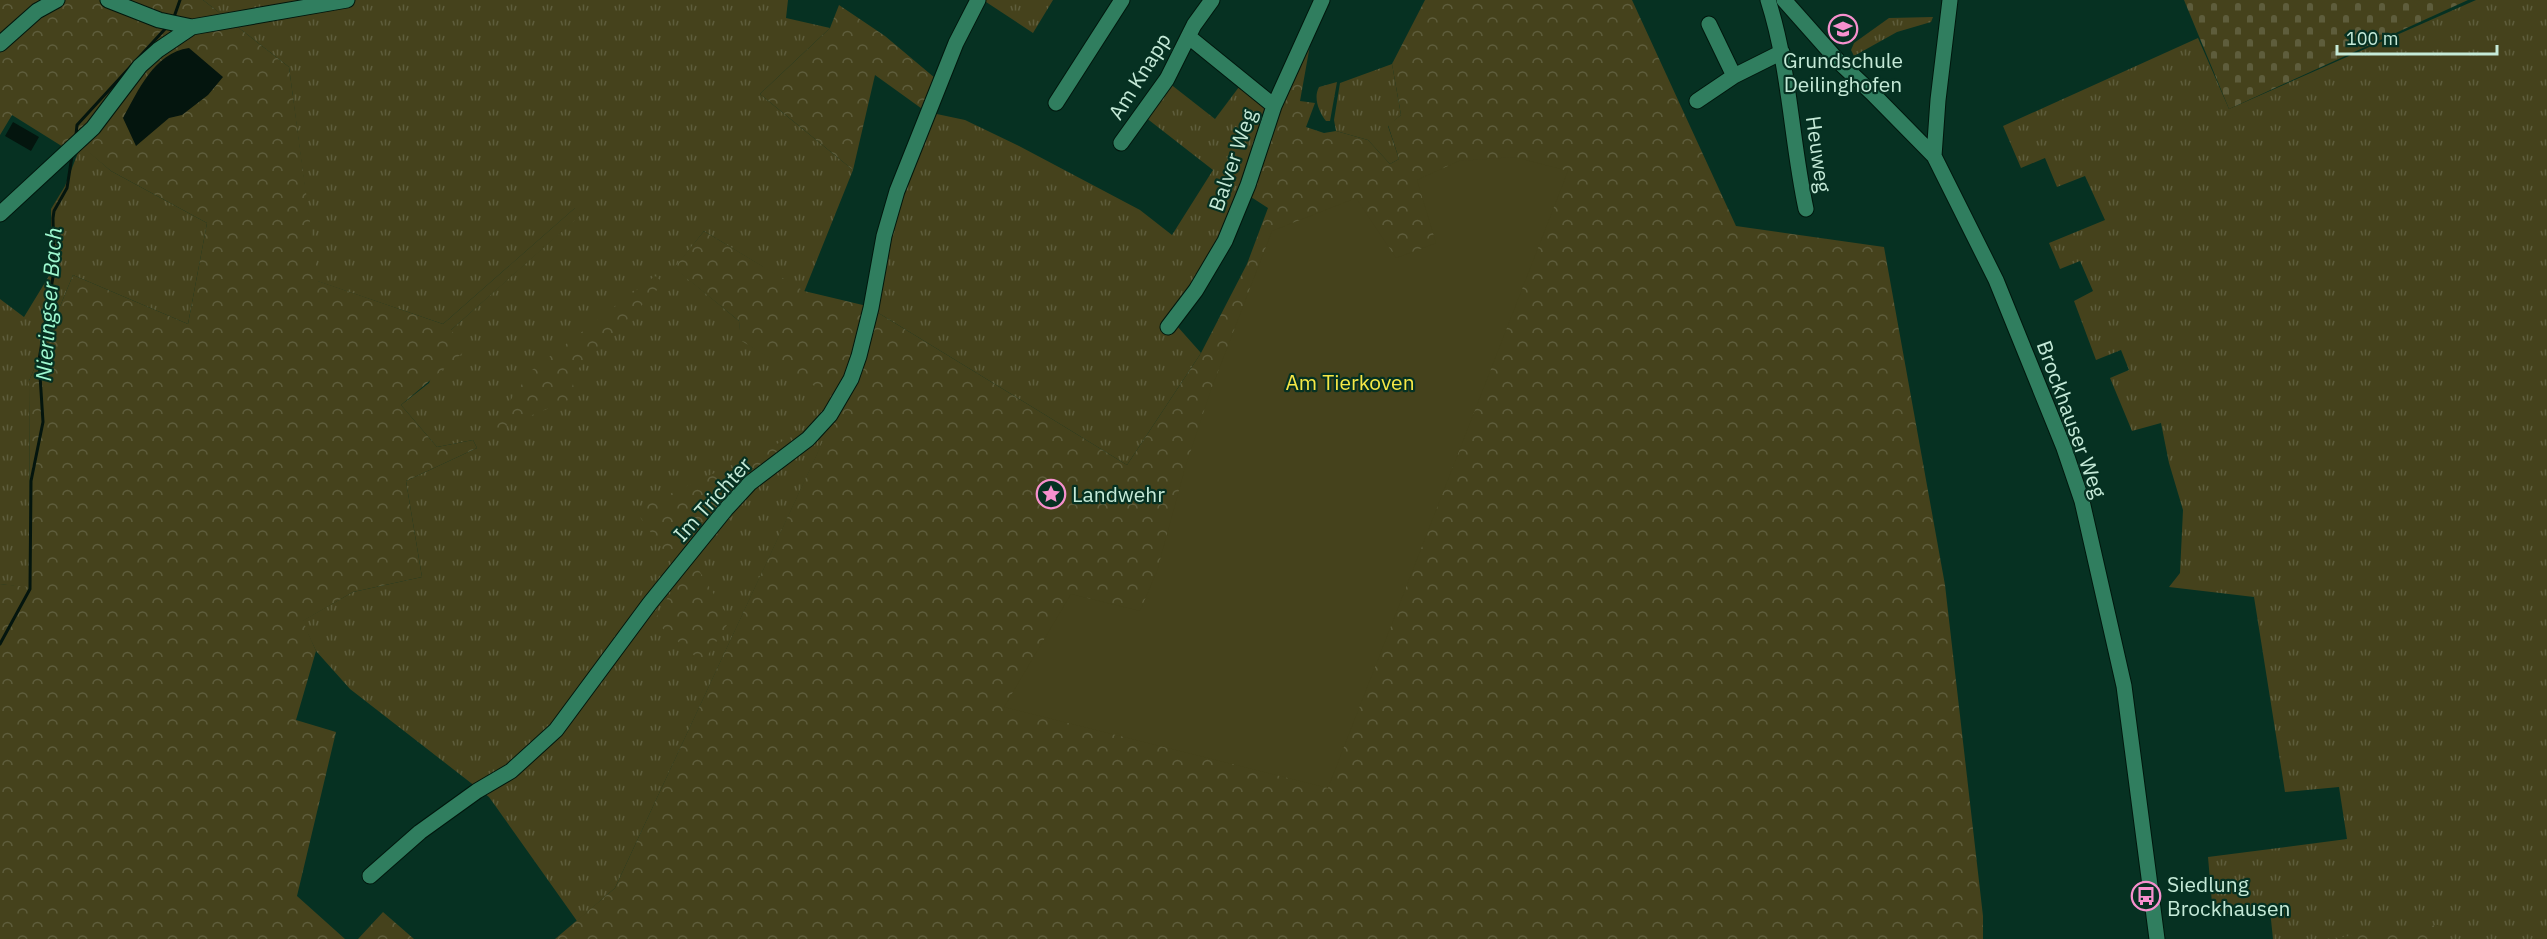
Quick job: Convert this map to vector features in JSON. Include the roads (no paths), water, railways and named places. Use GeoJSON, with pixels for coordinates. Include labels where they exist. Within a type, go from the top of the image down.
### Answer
{"type":"FeatureCollection","features":[{"type":"Feature","properties":{"kind":"street"},"geometry":{"type":"LineString","coordinates":[[0,44],[36,11],[57,0]]}},
{"type":"Feature","properties":{"kind":"street"},"geometry":{"type":"LineString","coordinates":[[108,0],[159,20],[192,27],[347,0]]}},
{"type":"Feature","properties":{"kind":"street","name":"Im Trichter"},"geometry":{"type":"LineString","coordinates":[[370,876],[420,832],[477,791],[511,771],[556,730],[650,603],[726,508],[750,483],[808,439],[830,415],[851,379],[859,356],[871,308],[884,236],[897,190],[956,43],[978,0]]}},
{"type":"Feature","properties":{"kind":"street"},"geometry":{"type":"LineString","coordinates":[[1056,103],[1122,0]]}},
{"type":"Feature","properties":{"kind":"street","name":"Am Knapp"},"geometry":{"type":"LineString","coordinates":[[1121,143],[1167,79],[1194,25],[1212,0]]}},
{"type":"Feature","properties":{"kind":"street","name":"Balver Weg"},"geometry":{"type":"LineString","coordinates":[[1168,327],[1196,290],[1225,241],[1248,184],[1274,106],[1322,0]]}},
{"type":"Feature","properties":{"kind":"street","name":"Heuweg"},"geometry":{"type":"LineString","coordinates":[[1768,0],[1782,52],[1806,209]]}},
{"type":"Feature","properties":{"kind":"street"},"geometry":{"type":"LineString","coordinates":[[1784,0],[1839,62],[1934,156]]}},
{"type":"Feature","properties":{"kind":"street"},"geometry":{"type":"LineString","coordinates":[[1934,156],[1950,0]]}},
{"type":"Feature","properties":{"kind":"street"},"geometry":{"type":"LineString","coordinates":[[1708,24],[1734,76]]}},
{"type":"Feature","properties":{"kind":"street"},"geometry":{"type":"LineString","coordinates":[[0,214],[93,128],[140,66],[158,50],[192,27]]}},
{"type":"Feature","properties":{"kind":"street"},"geometry":{"type":"LineString","coordinates":[[1189,37],[1274,106]]}},
{"type":"Feature","properties":{"kind":"street"},"geometry":{"type":"LineString","coordinates":[[1697,101],[1734,76],[1782,52]]}},
{"type":"Feature","properties":{"kind":"street","name":"Brockhauser Weg"},"geometry":{"type":"LineString","coordinates":[[1934,156],[1996,280],[2064,448],[2082,501],[2124,686],[2157,939]]}},
{"type":"Feature","properties":{"kind":"waterway","name":"Nieringser Bach"},"geometry":{"type":"LineString","coordinates":[[174,17],[180,0]]}},
{"type":"Feature","properties":{"kind":"waterway","name":"Nieringser Bach"},"geometry":{"type":"LineString","coordinates":[[76,135],[77,125],[165,29]]}},
{"type":"Feature","properties":{"kind":"waterway","name":"Nieringser Bach"},"geometry":{"type":"LineString","coordinates":[[0,644],[30,589],[31,481],[43,422],[39,360],[54,271],[54,211],[67,188],[72,156]]}},
{"type":"Feature","properties":{"kind":"place","name":"Grundschule Deilinghofen"},"geometry":{"type":"Point","coordinates":[1843,29]}},
{"type":"Feature","properties":{"kind":"place","name":"Landwehr"},"geometry":{"type":"Point","coordinates":[1051,494]}},
{"type":"Feature","properties":{"kind":"place","name":"Siedlung Brockhausen"},"geometry":{"type":"Point","coordinates":[2146,896]}},
{"type":"Feature","properties":{"kind":"park label","name":"Am Tierkoven"},"geometry":{"type":"Point","coordinates":[1350,382]}}]}
